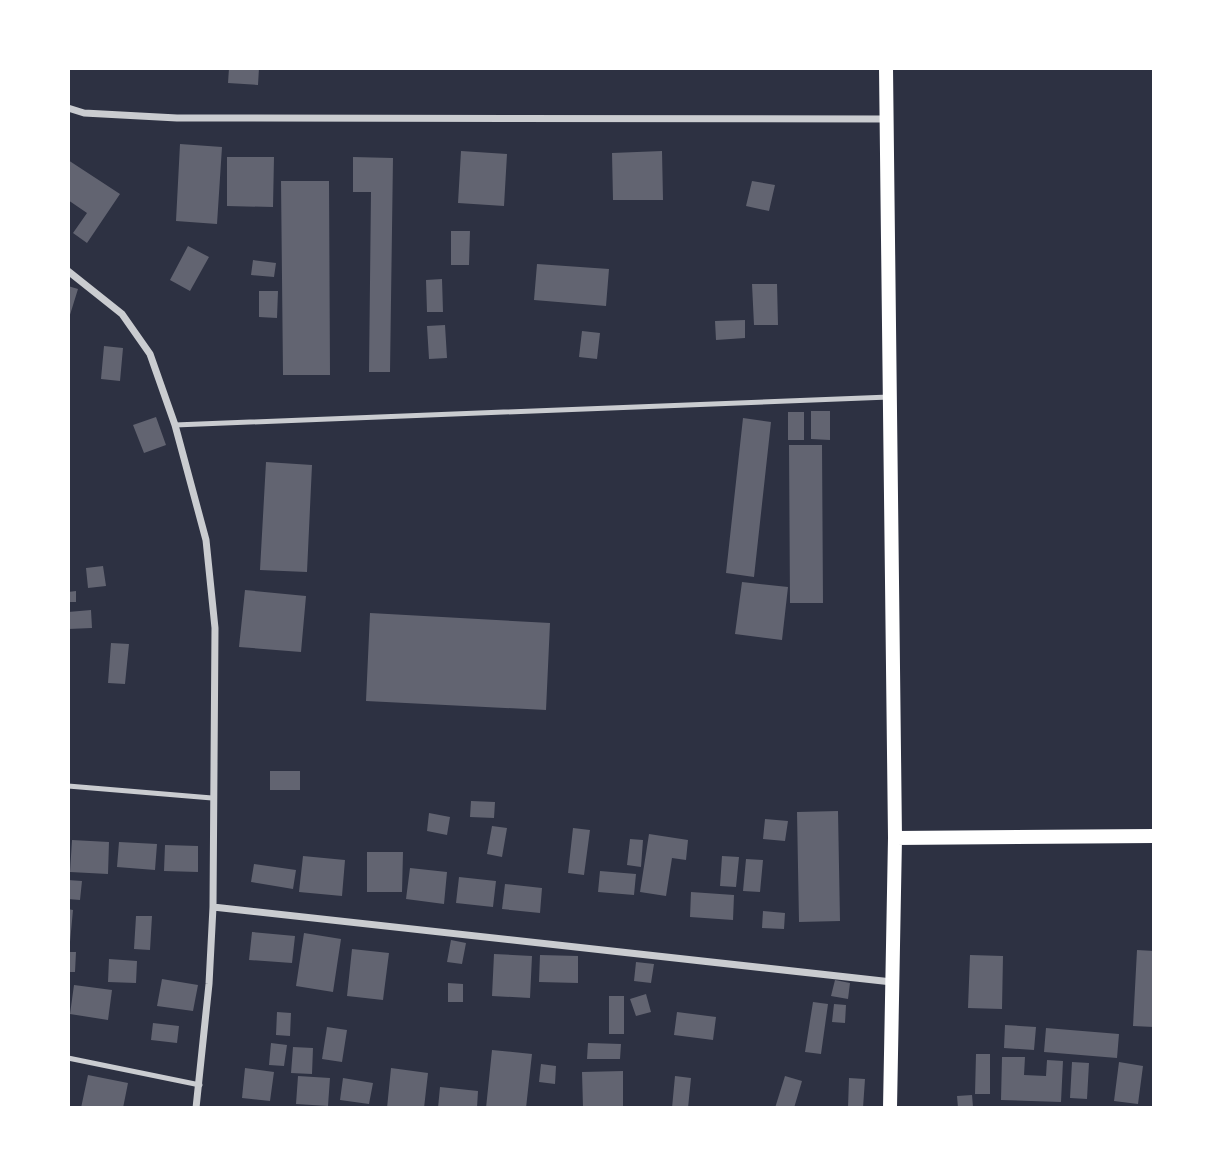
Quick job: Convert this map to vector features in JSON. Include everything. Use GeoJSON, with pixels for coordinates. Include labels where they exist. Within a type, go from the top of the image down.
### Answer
{"type":"FeatureCollection","features":[{"type":"Feature","properties":{"kind":"main road"},"geometry":{"type":"LineString","coordinates":[[886,68],[895,838],[890,1108]]}},
{"type":"Feature","properties":{"kind":"main road"},"geometry":{"type":"LineString","coordinates":[[895,838],[1154,836]]}},
{"type":"Feature","properties":{"kind":"street"},"geometry":{"type":"LineString","coordinates":[[68,108],[84,113],[177,118],[887,119]]}},
{"type":"Feature","properties":{"kind":"street"},"geometry":{"type":"LineString","coordinates":[[68,271],[122,314],[150,354],[175,425],[206,540],[215,628],[213,907],[200,1085],[195,1108]]}},
{"type":"Feature","properties":{"kind":"street"},"geometry":{"type":"LineString","coordinates":[[213,907],[892,982]]}},
{"type":"Feature","properties":{"kind":"lane"},"geometry":{"type":"LineString","coordinates":[[175,425],[891,397]]}},
{"type":"Feature","properties":{"kind":"lane"},"geometry":{"type":"LineString","coordinates":[[68,786],[212,798]]}},
{"type":"Feature","properties":{"kind":"lane"},"geometry":{"type":"LineString","coordinates":[[68,1058],[200,1085]]}},
{"type":"Feature","properties":{"kind":"building"},"geometry":{"type":"Polygon","coordinates":[[[229,68],[259,68],[258,85],[228,83],[229,68]]]}},
{"type":"Feature","properties":{"kind":"building"},"geometry":{"type":"Polygon","coordinates":[[[180,144],[222,147],[217,224],[176,221],[180,144]]]}},
{"type":"Feature","properties":{"kind":"building"},"geometry":{"type":"Polygon","coordinates":[[[461,151],[507,154],[504,206],[458,203],[461,151]]]}},
{"type":"Feature","properties":{"kind":"building"},"geometry":{"type":"Polygon","coordinates":[[[662,151],[663,200],[613,200],[612,153],[662,151]]]}},
{"type":"Feature","properties":{"kind":"building"},"geometry":{"type":"Polygon","coordinates":[[[227,157],[274,157],[273,207],[227,206],[227,157]]]}},
{"type":"Feature","properties":{"kind":"building"},"geometry":{"type":"Polygon","coordinates":[[[353,157],[393,158],[390,372],[369,372],[371,192],[353,192],[353,157]]]}},
{"type":"Feature","properties":{"kind":"building"},"geometry":{"type":"Polygon","coordinates":[[[68,160],[120,194],[87,243],[73,233],[87,213],[68,200],[68,160]]]}},
{"type":"Feature","properties":{"kind":"building"},"geometry":{"type":"Polygon","coordinates":[[[281,181],[329,181],[330,375],[283,375],[281,181]]]}},
{"type":"Feature","properties":{"kind":"building"},"geometry":{"type":"Polygon","coordinates":[[[752,181],[775,185],[769,211],[746,206],[752,181]]]}},
{"type":"Feature","properties":{"kind":"building"},"geometry":{"type":"Polygon","coordinates":[[[451,231],[470,231],[469,265],[451,265],[451,231]]]}},
{"type":"Feature","properties":{"kind":"building"},"geometry":{"type":"Polygon","coordinates":[[[188,246],[209,257],[190,291],[170,280],[188,246]]]}},
{"type":"Feature","properties":{"kind":"building"},"geometry":{"type":"Polygon","coordinates":[[[253,260],[276,263],[274,277],[251,275],[253,260]]]}},
{"type":"Feature","properties":{"kind":"building"},"geometry":{"type":"Polygon","coordinates":[[[537,264],[609,269],[606,306],[534,300],[537,264]]]}},
{"type":"Feature","properties":{"kind":"building"},"geometry":{"type":"Polygon","coordinates":[[[442,279],[443,312],[427,312],[426,280],[442,279]]]}},
{"type":"Feature","properties":{"kind":"building"},"geometry":{"type":"Polygon","coordinates":[[[752,284],[777,284],[778,325],[754,325],[752,284]]]}},
{"type":"Feature","properties":{"kind":"building"},"geometry":{"type":"Polygon","coordinates":[[[68,286],[78,289],[69,318],[68,318],[68,286]]]}},
{"type":"Feature","properties":{"kind":"building"},"geometry":{"type":"Polygon","coordinates":[[[259,291],[278,291],[277,318],[259,317],[259,291]]]}},
{"type":"Feature","properties":{"kind":"building"},"geometry":{"type":"Polygon","coordinates":[[[745,320],[745,338],[716,340],[715,321],[745,320]]]}},
{"type":"Feature","properties":{"kind":"building"},"geometry":{"type":"Polygon","coordinates":[[[445,325],[447,358],[429,359],[427,326],[445,325]]]}},
{"type":"Feature","properties":{"kind":"building"},"geometry":{"type":"Polygon","coordinates":[[[582,331],[600,333],[597,359],[579,357],[582,331]]]}},
{"type":"Feature","properties":{"kind":"building"},"geometry":{"type":"Polygon","coordinates":[[[104,346],[123,348],[120,381],[101,379],[104,346]]]}},
{"type":"Feature","properties":{"kind":"building"},"geometry":{"type":"Polygon","coordinates":[[[811,411],[830,411],[830,440],[811,439],[811,411]]]}},
{"type":"Feature","properties":{"kind":"building"},"geometry":{"type":"Polygon","coordinates":[[[788,412],[804,412],[804,440],[788,440],[788,412]]]}},
{"type":"Feature","properties":{"kind":"building"},"geometry":{"type":"Polygon","coordinates":[[[156,417],[166,445],[144,453],[133,425],[156,417]]]}},
{"type":"Feature","properties":{"kind":"building"},"geometry":{"type":"Polygon","coordinates":[[[743,418],[771,422],[754,577],[726,573],[743,418]]]}},
{"type":"Feature","properties":{"kind":"building"},"geometry":{"type":"Polygon","coordinates":[[[789,445],[822,445],[823,603],[790,603],[789,445]]]}},
{"type":"Feature","properties":{"kind":"building"},"geometry":{"type":"Polygon","coordinates":[[[266,462],[312,465],[307,572],[260,570],[266,462]]]}},
{"type":"Feature","properties":{"kind":"building"},"geometry":{"type":"Polygon","coordinates":[[[103,566],[106,586],[88,588],[86,568],[103,566]]]}},
{"type":"Feature","properties":{"kind":"building"},"geometry":{"type":"Polygon","coordinates":[[[742,582],[788,587],[782,640],[735,634],[742,582]]]}},
{"type":"Feature","properties":{"kind":"building"},"geometry":{"type":"Polygon","coordinates":[[[245,590],[306,596],[301,652],[239,647],[245,590]]]}},
{"type":"Feature","properties":{"kind":"building"},"geometry":{"type":"Polygon","coordinates":[[[76,591],[76,602],[68,602],[68,592],[76,591]]]}},
{"type":"Feature","properties":{"kind":"building"},"geometry":{"type":"Polygon","coordinates":[[[91,610],[92,628],[68,629],[68,612],[91,610]]]}},
{"type":"Feature","properties":{"kind":"building"},"geometry":{"type":"Polygon","coordinates":[[[370,613],[550,623],[546,710],[366,701],[370,613]]]}},
{"type":"Feature","properties":{"kind":"building"},"geometry":{"type":"Polygon","coordinates":[[[111,643],[129,644],[125,684],[108,683],[111,643]]]}},
{"type":"Feature","properties":{"kind":"building"},"geometry":{"type":"Polygon","coordinates":[[[270,771],[300,771],[300,790],[270,790],[270,771]]]}},
{"type":"Feature","properties":{"kind":"building"},"geometry":{"type":"Polygon","coordinates":[[[471,801],[495,802],[494,818],[470,817],[471,801]]]}},
{"type":"Feature","properties":{"kind":"building"},"geometry":{"type":"Polygon","coordinates":[[[838,811],[840,921],[799,922],[797,812],[838,811]]]}},
{"type":"Feature","properties":{"kind":"building"},"geometry":{"type":"Polygon","coordinates":[[[429,813],[450,817],[447,835],[427,831],[429,813]]]}},
{"type":"Feature","properties":{"kind":"building"},"geometry":{"type":"Polygon","coordinates":[[[765,819],[788,821],[785,841],[763,839],[765,819]]]}},
{"type":"Feature","properties":{"kind":"building"},"geometry":{"type":"Polygon","coordinates":[[[492,826],[507,828],[502,857],[487,854],[492,826]]]}},
{"type":"Feature","properties":{"kind":"building"},"geometry":{"type":"Polygon","coordinates":[[[573,828],[590,830],[584,875],[568,873],[573,828]]]}},
{"type":"Feature","properties":{"kind":"building"},"geometry":{"type":"Polygon","coordinates":[[[649,834],[688,840],[686,860],[672,858],[666,896],[640,892],[649,834]]]}},
{"type":"Feature","properties":{"kind":"building"},"geometry":{"type":"Polygon","coordinates":[[[630,839],[643,840],[641,867],[627,865],[630,839]]]}},
{"type":"Feature","properties":{"kind":"building"},"geometry":{"type":"Polygon","coordinates":[[[72,840],[109,842],[108,874],[70,872],[72,840]]]}},
{"type":"Feature","properties":{"kind":"building"},"geometry":{"type":"Polygon","coordinates":[[[119,842],[157,844],[155,870],[117,867],[119,842]]]}},
{"type":"Feature","properties":{"kind":"building"},"geometry":{"type":"Polygon","coordinates":[[[165,845],[198,846],[198,872],[164,871],[165,845]]]}},
{"type":"Feature","properties":{"kind":"building"},"geometry":{"type":"Polygon","coordinates":[[[367,852],[403,852],[402,892],[367,892],[367,852]]]}},
{"type":"Feature","properties":{"kind":"building"},"geometry":{"type":"Polygon","coordinates":[[[303,856],[345,860],[342,896],[299,892],[303,856]]]}},
{"type":"Feature","properties":{"kind":"building"},"geometry":{"type":"Polygon","coordinates":[[[722,856],[739,857],[736,887],[720,886],[722,856]]]}},
{"type":"Feature","properties":{"kind":"building"},"geometry":{"type":"Polygon","coordinates":[[[746,859],[763,860],[760,892],[743,891],[746,859]]]}},
{"type":"Feature","properties":{"kind":"building"},"geometry":{"type":"Polygon","coordinates":[[[254,864],[296,870],[293,889],[251,882],[254,864]]]}},
{"type":"Feature","properties":{"kind":"building"},"geometry":{"type":"Polygon","coordinates":[[[410,868],[447,872],[444,904],[406,899],[410,868]]]}},
{"type":"Feature","properties":{"kind":"building"},"geometry":{"type":"Polygon","coordinates":[[[600,871],[636,874],[634,895],[598,892],[600,871]]]}},
{"type":"Feature","properties":{"kind":"building"},"geometry":{"type":"Polygon","coordinates":[[[459,877],[496,881],[493,907],[456,903],[459,877]]]}},
{"type":"Feature","properties":{"kind":"building"},"geometry":{"type":"Polygon","coordinates":[[[68,880],[82,881],[80,900],[68,899],[68,880]]]}},
{"type":"Feature","properties":{"kind":"building"},"geometry":{"type":"Polygon","coordinates":[[[505,884],[542,888],[540,913],[502,909],[505,884]]]}},
{"type":"Feature","properties":{"kind":"building"},"geometry":{"type":"Polygon","coordinates":[[[691,892],[734,895],[733,920],[690,917],[691,892]]]}},
{"type":"Feature","properties":{"kind":"building"},"geometry":{"type":"Polygon","coordinates":[[[68,909],[73,910],[70,942],[68,941],[68,909]]]}},
{"type":"Feature","properties":{"kind":"building"},"geometry":{"type":"Polygon","coordinates":[[[763,911],[785,913],[784,929],[762,928],[763,911]]]}},
{"type":"Feature","properties":{"kind":"building"},"geometry":{"type":"Polygon","coordinates":[[[136,916],[152,916],[150,950],[134,949],[136,916]]]}},
{"type":"Feature","properties":{"kind":"building"},"geometry":{"type":"Polygon","coordinates":[[[252,932],[295,936],[292,963],[249,960],[252,932]]]}},
{"type":"Feature","properties":{"kind":"building"},"geometry":{"type":"Polygon","coordinates":[[[304,933],[341,939],[333,992],[296,986],[304,933]]]}},
{"type":"Feature","properties":{"kind":"building"},"geometry":{"type":"Polygon","coordinates":[[[451,940],[466,943],[462,964],[447,962],[451,940]]]}},
{"type":"Feature","properties":{"kind":"building"},"geometry":{"type":"Polygon","coordinates":[[[352,949],[389,953],[383,1000],[347,996],[352,949]]]}},
{"type":"Feature","properties":{"kind":"building"},"geometry":{"type":"Polygon","coordinates":[[[1137,950],[1154,951],[1154,1027],[1133,1026],[1137,950]]]}},
{"type":"Feature","properties":{"kind":"building"},"geometry":{"type":"Polygon","coordinates":[[[68,952],[76,952],[75,972],[68,972],[68,952]]]}},
{"type":"Feature","properties":{"kind":"building"},"geometry":{"type":"Polygon","coordinates":[[[494,954],[532,956],[530,998],[492,996],[494,954]]]}},
{"type":"Feature","properties":{"kind":"building"},"geometry":{"type":"Polygon","coordinates":[[[540,955],[578,956],[578,983],[539,982],[540,955]]]}},
{"type":"Feature","properties":{"kind":"building"},"geometry":{"type":"Polygon","coordinates":[[[970,955],[1003,956],[1002,1009],[968,1008],[970,955]]]}},
{"type":"Feature","properties":{"kind":"building"},"geometry":{"type":"Polygon","coordinates":[[[109,959],[137,961],[136,983],[108,982],[109,959]]]}},
{"type":"Feature","properties":{"kind":"building"},"geometry":{"type":"Polygon","coordinates":[[[636,962],[654,964],[651,983],[634,981],[636,962]]]}},
{"type":"Feature","properties":{"kind":"building"},"geometry":{"type":"Polygon","coordinates":[[[162,979],[198,985],[193,1011],[157,1006],[162,979]]]}},
{"type":"Feature","properties":{"kind":"building"},"geometry":{"type":"Polygon","coordinates":[[[835,980],[850,983],[848,999],[831,996],[835,980]]]}},
{"type":"Feature","properties":{"kind":"building"},"geometry":{"type":"Polygon","coordinates":[[[448,983],[463,984],[463,1002],[448,1002],[448,983]]]}},
{"type":"Feature","properties":{"kind":"building"},"geometry":{"type":"Polygon","coordinates":[[[74,985],[112,990],[108,1020],[70,1014],[74,985]]]}},
{"type":"Feature","properties":{"kind":"building"},"geometry":{"type":"Polygon","coordinates":[[[646,994],[651,1012],[636,1016],[630,999],[646,994]]]}},
{"type":"Feature","properties":{"kind":"building"},"geometry":{"type":"Polygon","coordinates":[[[609,996],[624,996],[624,1034],[609,1034],[609,996]]]}},
{"type":"Feature","properties":{"kind":"building"},"geometry":{"type":"Polygon","coordinates":[[[813,1002],[828,1004],[821,1054],[805,1052],[813,1002]]]}},
{"type":"Feature","properties":{"kind":"building"},"geometry":{"type":"Polygon","coordinates":[[[834,1004],[846,1005],[845,1023],[832,1022],[834,1004]]]}},
{"type":"Feature","properties":{"kind":"building"},"geometry":{"type":"Polygon","coordinates":[[[277,1012],[291,1013],[290,1036],[276,1035],[277,1012]]]}},
{"type":"Feature","properties":{"kind":"building"},"geometry":{"type":"Polygon","coordinates":[[[677,1012],[716,1017],[713,1040],[674,1035],[677,1012]]]}},
{"type":"Feature","properties":{"kind":"building"},"geometry":{"type":"Polygon","coordinates":[[[153,1023],[179,1026],[177,1043],[151,1040],[153,1023]]]}},
{"type":"Feature","properties":{"kind":"building"},"geometry":{"type":"Polygon","coordinates":[[[1005,1025],[1036,1027],[1034,1050],[1004,1048],[1005,1025]]]}},
{"type":"Feature","properties":{"kind":"building"},"geometry":{"type":"Polygon","coordinates":[[[327,1027],[347,1030],[342,1062],[322,1059],[327,1027]]]}},
{"type":"Feature","properties":{"kind":"building"},"geometry":{"type":"Polygon","coordinates":[[[1046,1028],[1119,1034],[1117,1058],[1044,1052],[1046,1028]]]}},
{"type":"Feature","properties":{"kind":"building"},"geometry":{"type":"Polygon","coordinates":[[[271,1043],[287,1045],[284,1066],[269,1065],[271,1043]]]}},
{"type":"Feature","properties":{"kind":"building"},"geometry":{"type":"Polygon","coordinates":[[[588,1043],[621,1044],[620,1059],[587,1059],[588,1043]]]}},
{"type":"Feature","properties":{"kind":"building"},"geometry":{"type":"Polygon","coordinates":[[[293,1047],[313,1048],[312,1074],[291,1073],[293,1047]]]}},
{"type":"Feature","properties":{"kind":"building"},"geometry":{"type":"Polygon","coordinates":[[[492,1050],[532,1054],[526,1108],[486,1108],[492,1050]]]}},
{"type":"Feature","properties":{"kind":"building"},"geometry":{"type":"Polygon","coordinates":[[[976,1054],[990,1054],[990,1094],[975,1094],[976,1054]]]}},
{"type":"Feature","properties":{"kind":"building"},"geometry":{"type":"Polygon","coordinates":[[[1002,1057],[1025,1057],[1024,1075],[1046,1076],[1047,1060],[1063,1061],[1061,1102],[1001,1100],[1002,1057]]]}},
{"type":"Feature","properties":{"kind":"building"},"geometry":{"type":"Polygon","coordinates":[[[1072,1062],[1089,1063],[1087,1099],[1070,1098],[1072,1062]]]}},
{"type":"Feature","properties":{"kind":"building"},"geometry":{"type":"Polygon","coordinates":[[[1119,1062],[1143,1066],[1138,1104],[1114,1101],[1119,1062]]]}},
{"type":"Feature","properties":{"kind":"building"},"geometry":{"type":"Polygon","coordinates":[[[541,1064],[556,1066],[555,1084],[539,1082],[541,1064]]]}},
{"type":"Feature","properties":{"kind":"building"},"geometry":{"type":"Polygon","coordinates":[[[245,1068],[274,1072],[270,1101],[242,1098],[245,1068]]]}},
{"type":"Feature","properties":{"kind":"building"},"geometry":{"type":"Polygon","coordinates":[[[391,1068],[428,1073],[424,1108],[387,1108],[391,1068]]]}},
{"type":"Feature","properties":{"kind":"building"},"geometry":{"type":"Polygon","coordinates":[[[623,1071],[623,1108],[583,1108],[582,1072],[623,1071]]]}},
{"type":"Feature","properties":{"kind":"building"},"geometry":{"type":"Polygon","coordinates":[[[88,1075],[128,1083],[123,1108],[81,1108],[88,1075]]]}},
{"type":"Feature","properties":{"kind":"building"},"geometry":{"type":"Polygon","coordinates":[[[298,1076],[330,1078],[328,1106],[296,1104],[298,1076]]]}},
{"type":"Feature","properties":{"kind":"building"},"geometry":{"type":"Polygon","coordinates":[[[675,1076],[691,1078],[688,1108],[672,1108],[675,1076]]]}},
{"type":"Feature","properties":{"kind":"building"},"geometry":{"type":"Polygon","coordinates":[[[785,1076],[802,1081],[794,1108],[775,1108],[785,1076]]]}},
{"type":"Feature","properties":{"kind":"building"},"geometry":{"type":"Polygon","coordinates":[[[343,1078],[373,1083],[369,1104],[340,1100],[343,1078]]]}},
{"type":"Feature","properties":{"kind":"building"},"geometry":{"type":"Polygon","coordinates":[[[849,1078],[865,1079],[863,1108],[848,1108],[849,1078]]]}},
{"type":"Feature","properties":{"kind":"building"},"geometry":{"type":"Polygon","coordinates":[[[440,1087],[478,1091],[477,1108],[438,1108],[440,1087]]]}},
{"type":"Feature","properties":{"kind":"building"},"geometry":{"type":"Polygon","coordinates":[[[972,1095],[973,1107],[958,1108],[957,1096],[972,1095]]]}}]}
